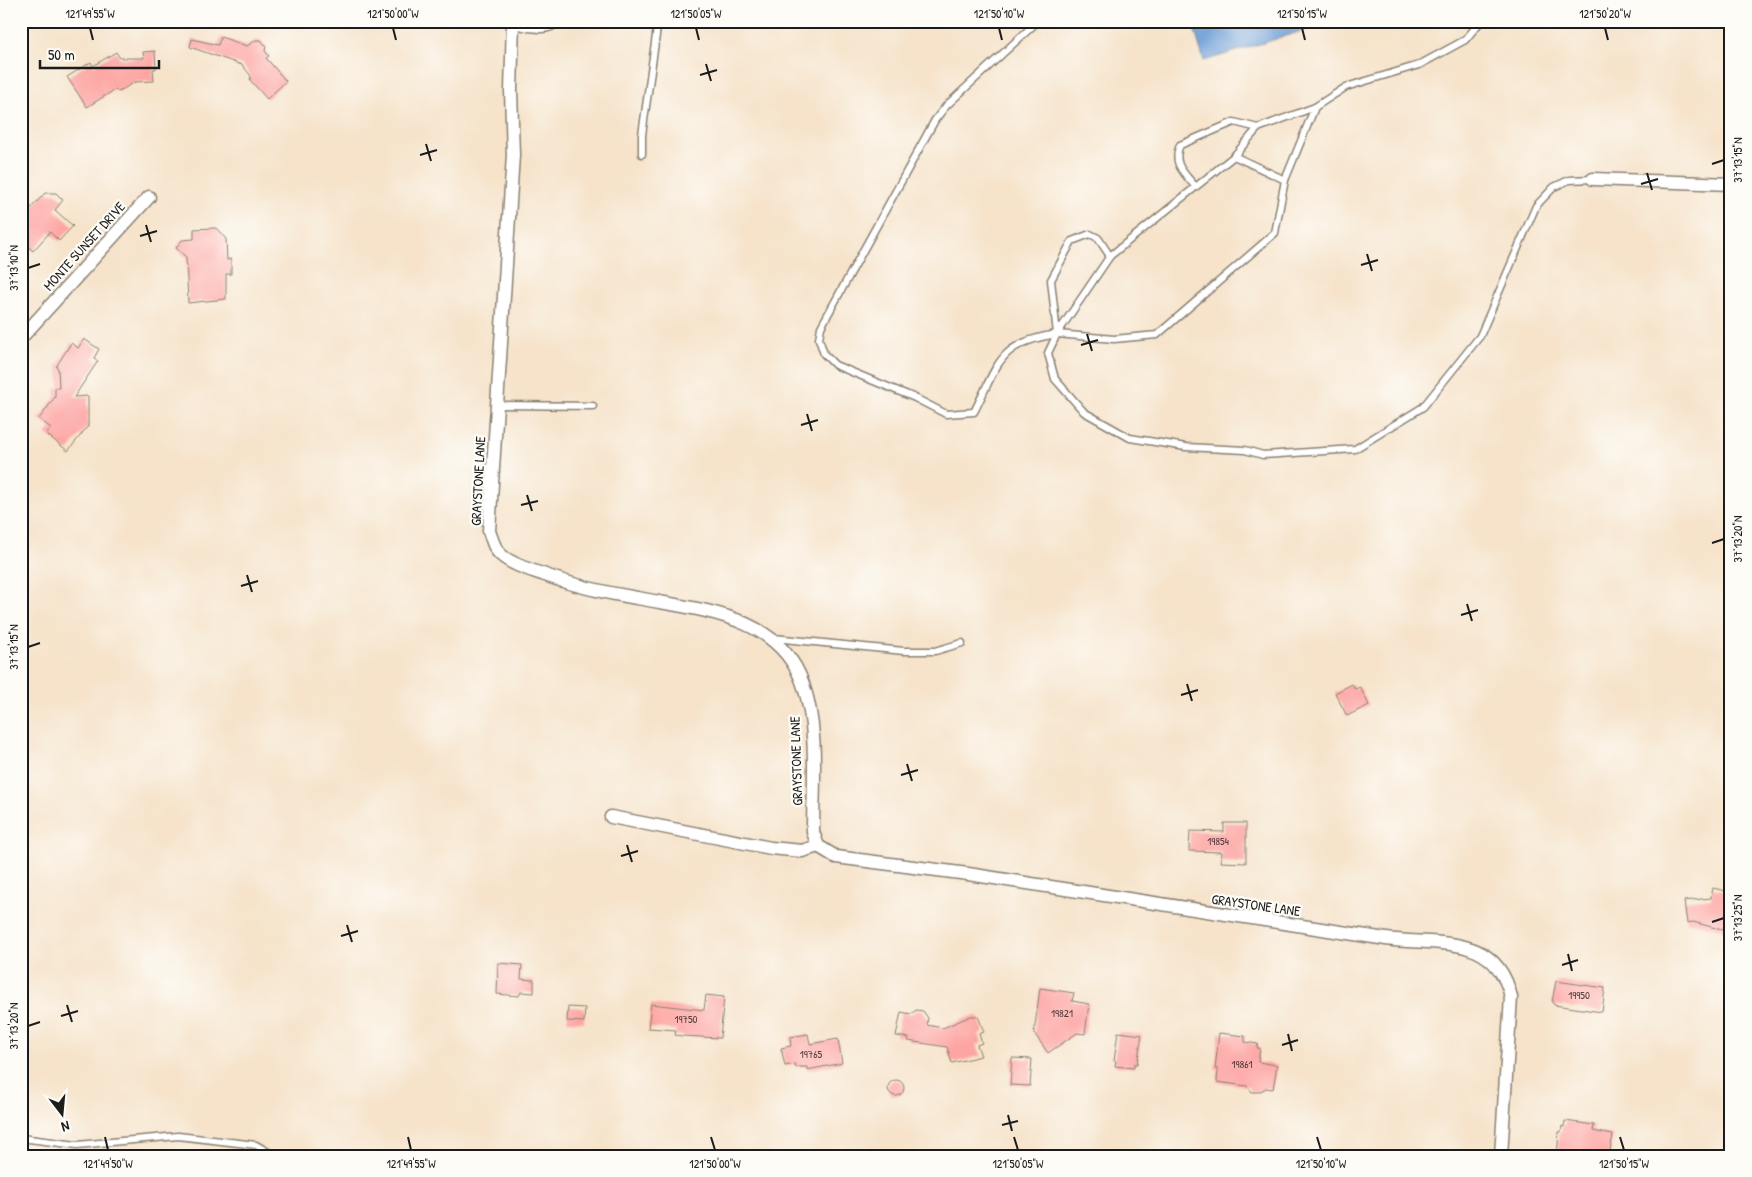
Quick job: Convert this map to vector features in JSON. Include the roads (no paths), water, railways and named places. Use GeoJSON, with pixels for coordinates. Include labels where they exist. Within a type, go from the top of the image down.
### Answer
{"type":"FeatureCollection","features":[{"type":"Feature","properties":{"kind":"street","name":"GRAYSTONE LANE"},"geometry":{"type":"LineString","coordinates":[[513,23],[511,91],[513,165],[489,531],[501,555],[524,568],[588,588],[719,614],[756,628],[770,638],[785,653],[803,683],[812,723],[813,832],[818,846],[836,857],[968,874],[1386,939],[1453,945],[1484,954],[1503,973],[1511,997],[1501,1156]]}},
{"type":"Feature","properties":{"kind":"street"},"geometry":{"type":"LineString","coordinates":[[1593,179],[1731,184]]}},
{"type":"Feature","properties":{"kind":"street","name":"MONTE SUNSET DRIVE"},"geometry":{"type":"LineString","coordinates":[[21,338],[149,197]]}},
{"type":"Feature","properties":{"kind":"street"},"geometry":{"type":"LineString","coordinates":[[611,817],[771,848],[802,851],[818,846]]}},
{"type":"Feature","properties":{"kind":"lane"},"geometry":{"type":"LineString","coordinates":[[513,23],[543,29],[554,27],[561,21]]}},
{"type":"Feature","properties":{"kind":"lane"},"geometry":{"type":"LineString","coordinates":[[642,154],[642,135],[658,21]]}},
{"type":"Feature","properties":{"kind":"lane"},"geometry":{"type":"LineString","coordinates":[[1038,21],[946,106],[934,120],[821,327],[819,339],[824,354],[835,365],[915,398],[946,414],[974,412],[1003,355],[1017,344],[1057,334],[1114,339],[1157,335],[1275,233],[1285,180],[1315,107]]}},
{"type":"Feature","properties":{"kind":"lane"},"geometry":{"type":"LineString","coordinates":[[1481,21],[1465,40],[1418,65],[1346,87],[1315,107],[1258,128],[1234,156],[1110,256],[1057,334],[1048,353],[1055,380],[1084,412],[1130,438],[1186,447],[1245,450],[1263,455],[1355,449],[1423,407],[1480,336],[1536,206],[1554,187],[1569,180],[1593,179]]}},
{"type":"Feature","properties":{"kind":"lane"},"geometry":{"type":"LineString","coordinates":[[1195,186],[1179,168],[1176,156],[1180,145],[1234,122],[1258,128]]}},
{"type":"Feature","properties":{"kind":"lane"},"geometry":{"type":"LineString","coordinates":[[1234,156],[1285,180]]}},
{"type":"Feature","properties":{"kind":"lane"},"geometry":{"type":"LineString","coordinates":[[1057,334],[1051,280],[1072,241],[1090,234],[1098,238],[1110,256]]}},
{"type":"Feature","properties":{"kind":"lane"},"geometry":{"type":"LineString","coordinates":[[497,405],[593,406]]}},
{"type":"Feature","properties":{"kind":"lane"},"geometry":{"type":"LineString","coordinates":[[770,638],[904,651],[935,651],[962,643]]}},
{"type":"Feature","properties":{"kind":"lane"},"geometry":{"type":"LineString","coordinates":[[21,1138],[77,1145],[178,1136],[256,1145],[275,1156]]}},
{"type":"Feature","properties":{"kind":"water"},"geometry":{"type":"Polygon","coordinates":[[[1192,21],[1335,21],[1204,61],[1192,21]]]}}]}
